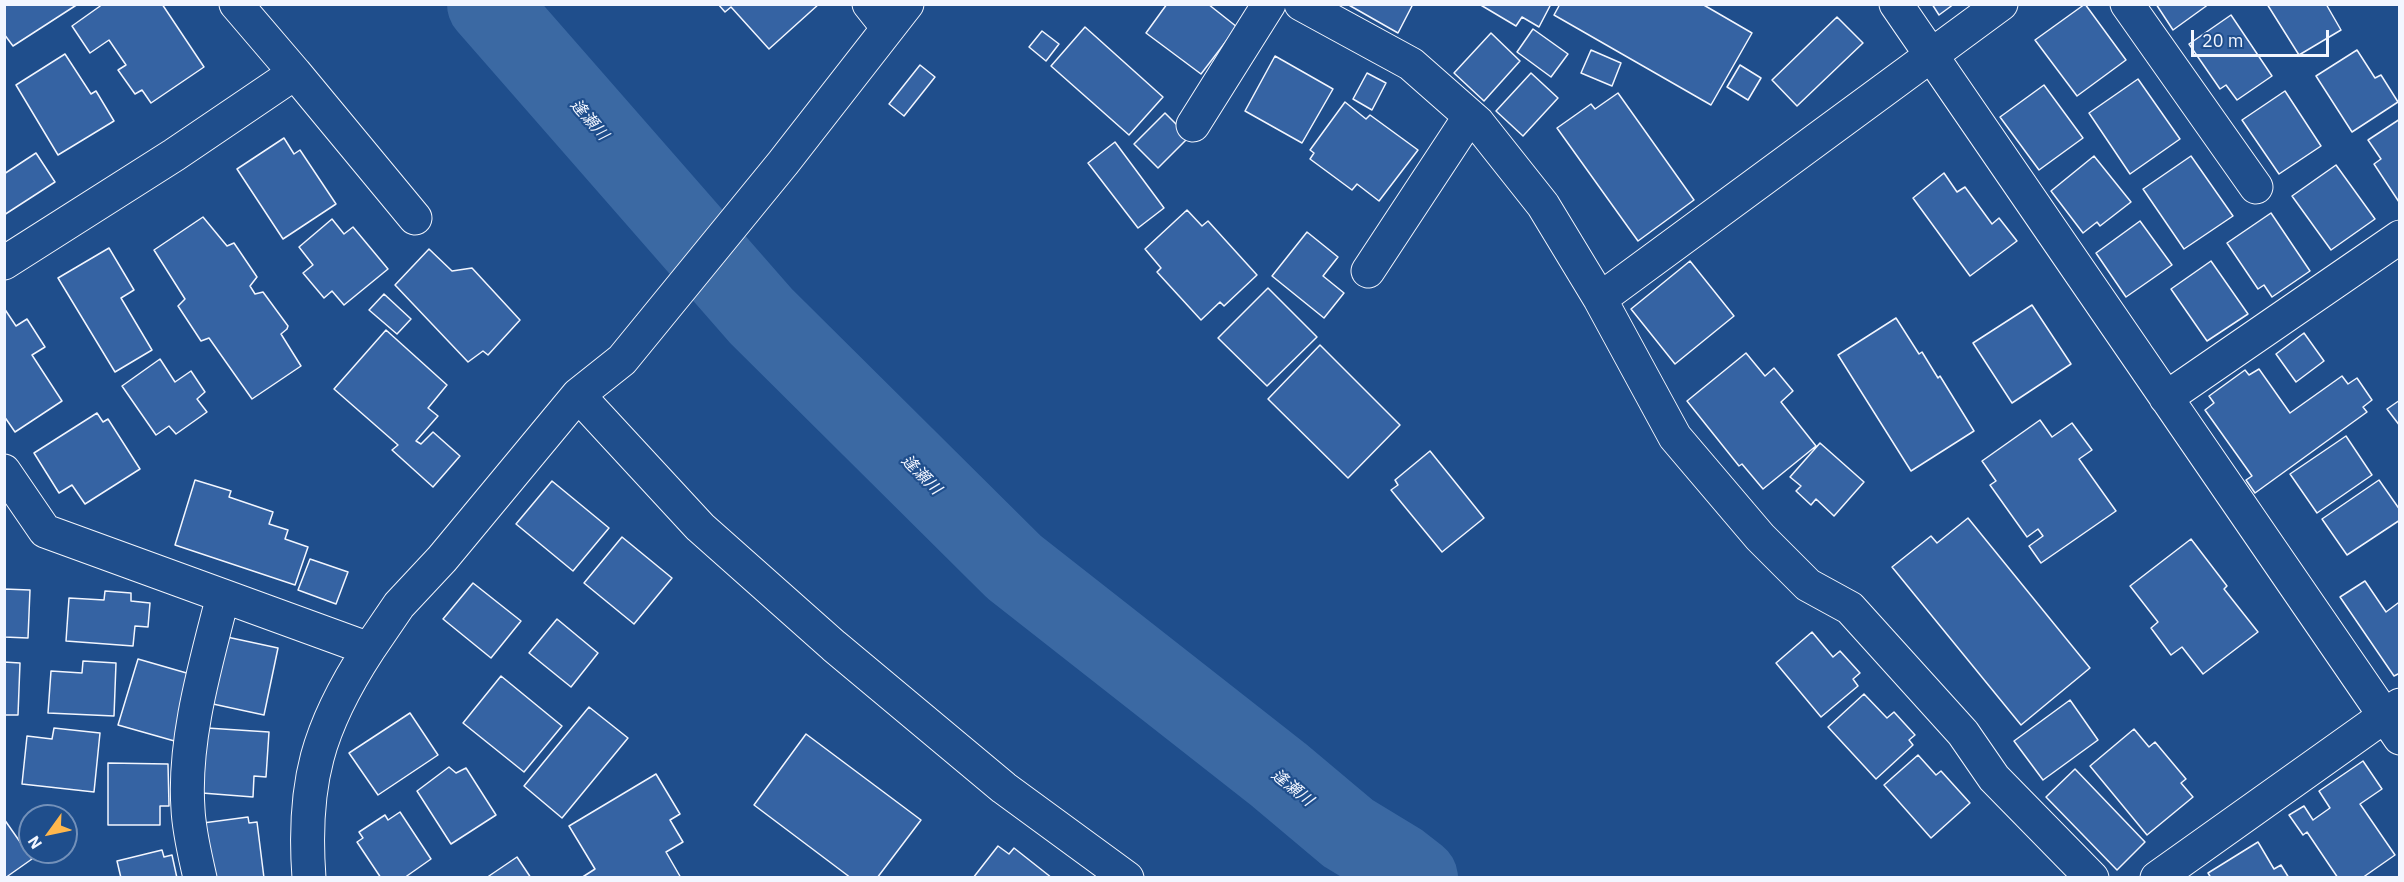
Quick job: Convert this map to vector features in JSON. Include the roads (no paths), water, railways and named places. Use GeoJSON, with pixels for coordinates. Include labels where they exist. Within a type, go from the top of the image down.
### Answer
{"type":"FeatureCollection","features":[{"type":"Feature","properties":{"kind":"street"},"geometry":{"type":"LineString","coordinates":[[236,4],[416,218]]}},
{"type":"Feature","properties":{"kind":"street"},"geometry":{"type":"LineString","coordinates":[[1193,125],[1269,4]]}},
{"type":"Feature","properties":{"kind":"street"},"geometry":{"type":"LineString","coordinates":[[1301,4],[1411,64],[1470,116],[1543,206],[1600,298],[1675,437],[1760,537],[1808,585],[1850,609],[1963,733],[1994,778],[2092,878]]}},
{"type":"Feature","properties":{"kind":"street"},"geometry":{"type":"LineString","coordinates":[[1896,4],[2166,398],[2394,719],[2157,878]]}},
{"type":"Feature","properties":{"kind":"street"},"geometry":{"type":"LineString","coordinates":[[1600,298],[2001,4]]}},
{"type":"Feature","properties":{"kind":"street"},"geometry":{"type":"LineString","coordinates":[[2127,4],[2256,187]]}},
{"type":"Feature","properties":{"kind":"street"},"geometry":{"type":"LineString","coordinates":[[309,878],[309,796],[316,758],[327,724],[344,687],[369,648],[399,605],[442,560],[578,395],[622,360],[783,164],[888,12]]}},
{"type":"Feature","properties":{"kind":"street"},"geometry":{"type":"LineString","coordinates":[[4,262],[295,74]]}},
{"type":"Feature","properties":{"kind":"street"},"geometry":{"type":"LineString","coordinates":[[1368,272],[1470,116]]}},
{"type":"Feature","properties":{"kind":"street"},"geometry":{"type":"LineString","coordinates":[[2166,398],[2400,237]]}},
{"type":"Feature","properties":{"kind":"street"},"geometry":{"type":"LineString","coordinates":[[578,395],[700,528],[834,646],[1004,788],[1127,878]]}},
{"type":"Feature","properties":{"kind":"street"},"geometry":{"type":"LineString","coordinates":[[4,471],[45,531],[369,648]]}},
{"type":"Feature","properties":{"kind":"street"},"geometry":{"type":"LineString","coordinates":[[200,878],[188,809],[188,763],[198,703],[223,596]]}},
{"type":"Feature","properties":{"kind":"waterway","name":"逢瀬川"},"geometry":{"type":"LineString","coordinates":[[488,4],[761,316],[1014,567],[1279,775],[1348,833],[1399,864],[1417,878]]}}]}
